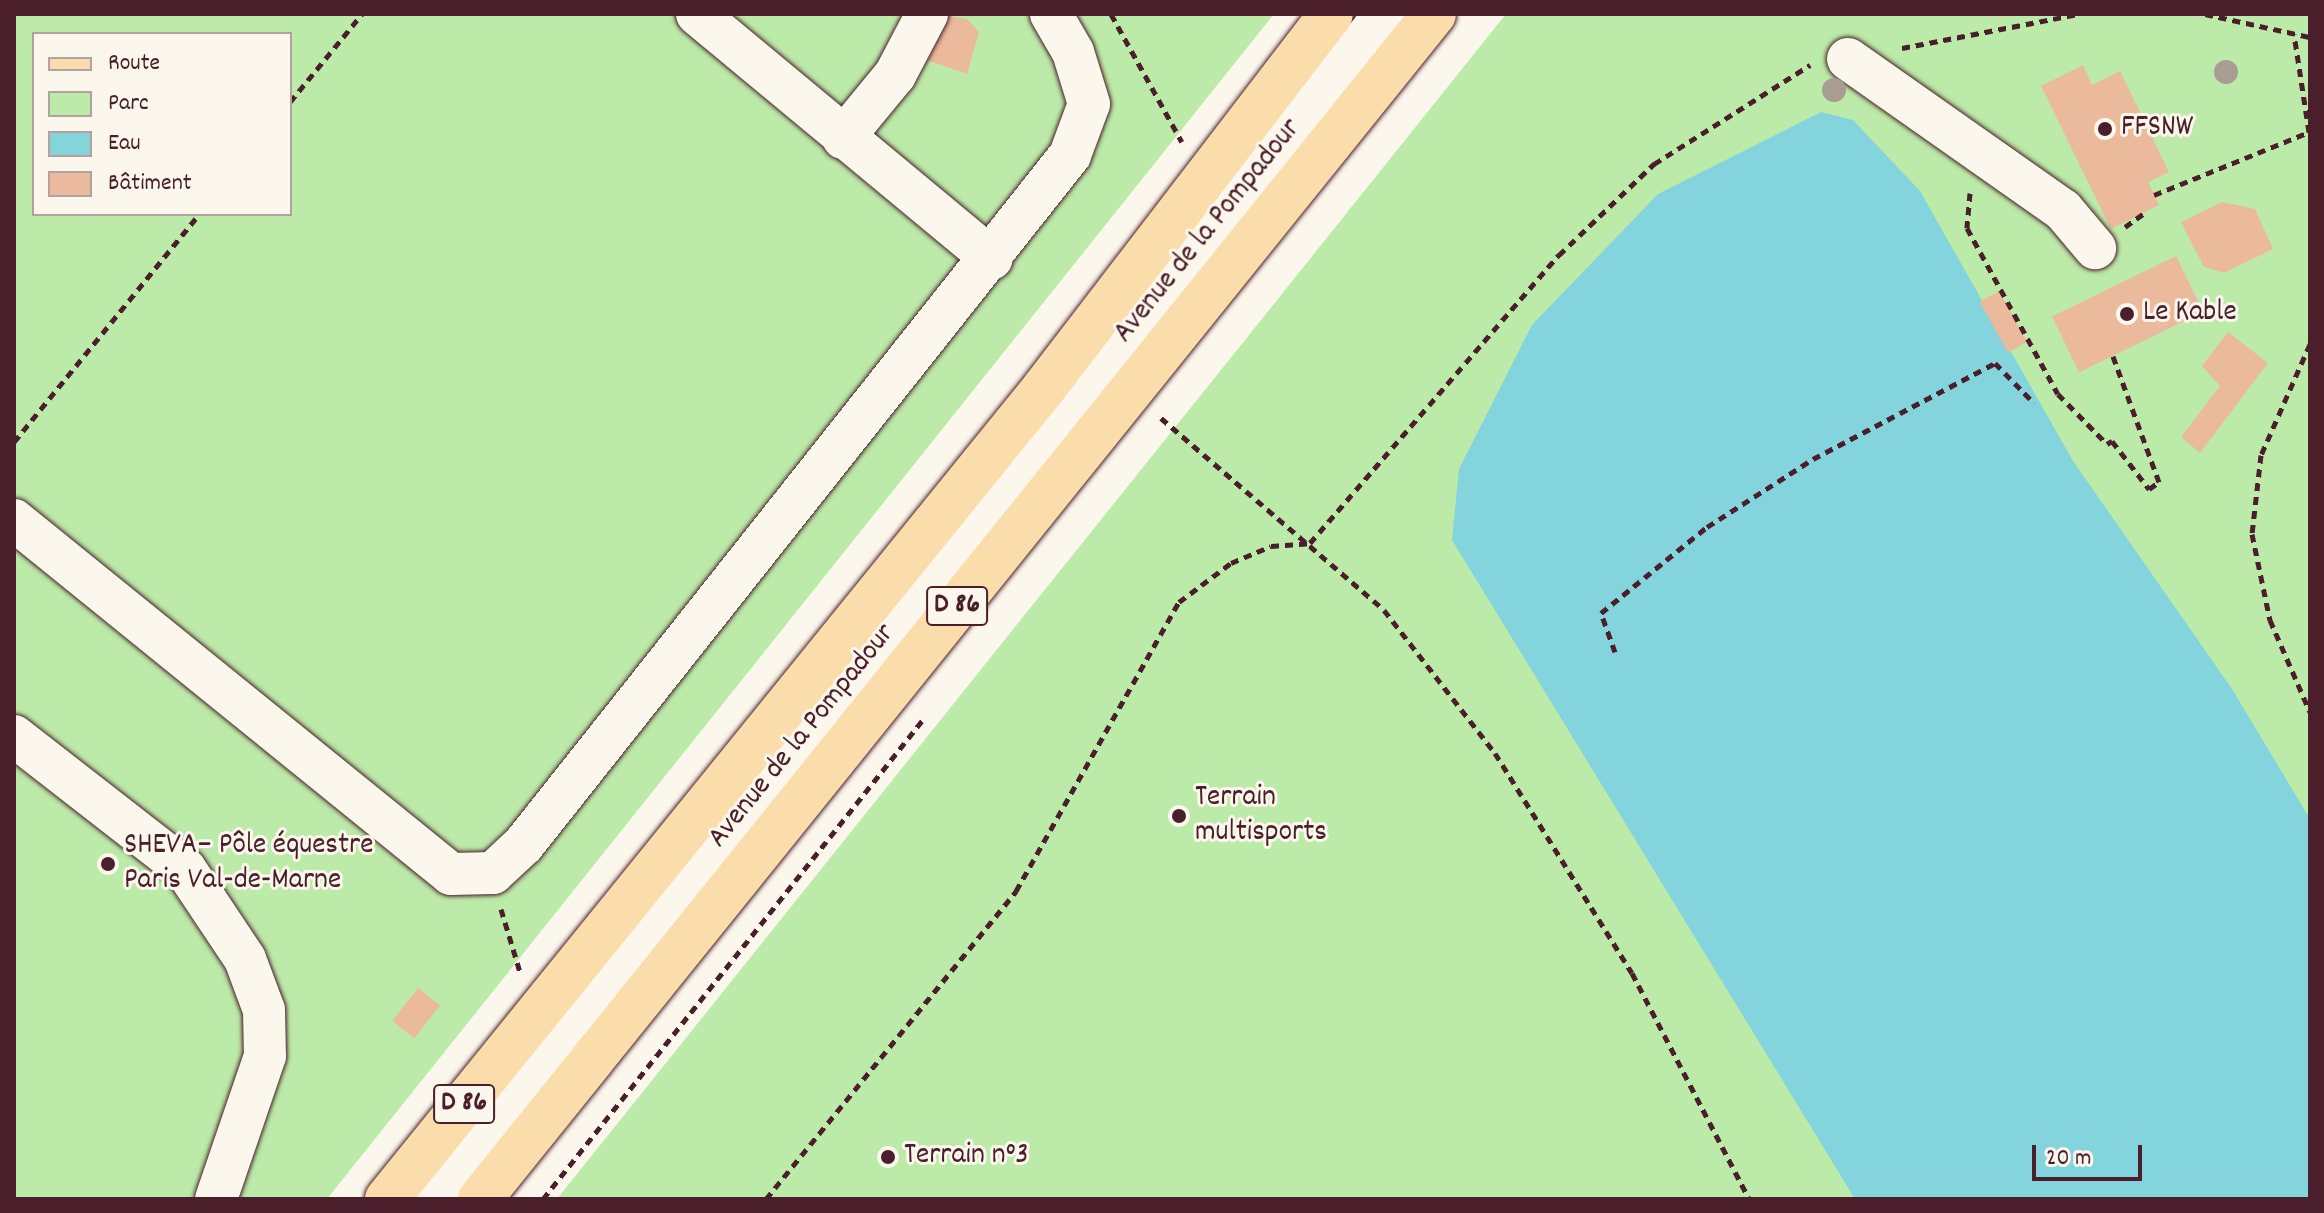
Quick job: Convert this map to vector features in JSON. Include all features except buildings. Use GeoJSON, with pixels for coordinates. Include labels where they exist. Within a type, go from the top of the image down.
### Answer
{"type":"FeatureCollection","features":[{"type":"Feature","properties":{"kind":"main road","name":"Avenue de la Pompadour"},"geometry":{"type":"LineString","coordinates":[[387,1199],[1044,388],[1209,166],[1331,14]]}},
{"type":"Feature","properties":{"kind":"main road","name":"Avenue de la Pompadour"},"geometry":{"type":"LineString","coordinates":[[480,1199],[1434,14]]}},
{"type":"Feature","properties":{"kind":"lane"},"geometry":{"type":"LineString","coordinates":[[697,14],[992,259]]}},
{"type":"Feature","properties":{"kind":"lane"},"geometry":{"type":"LineString","coordinates":[[843,138],[895,75],[927,14]]}},
{"type":"Feature","properties":{"kind":"lane"},"geometry":{"type":"LineString","coordinates":[[14,520],[451,874],[493,873],[524,844],[992,259],[1070,155],[1089,104],[1073,52],[1051,14]]}},
{"type":"Feature","properties":{"kind":"lane","name":"Avenue de la Pompadour"},"geometry":{"type":"LineString","coordinates":[[431,1199],[1385,14]]}},
{"type":"Feature","properties":{"kind":"lane"},"geometry":{"type":"LineString","coordinates":[[1848,59],[2063,210],[2095,248]]}},
{"type":"Feature","properties":{"kind":"lane"},"geometry":{"type":"LineString","coordinates":[[14,736],[185,869],[222,916],[245,959],[264,1010],[265,1056],[216,1199]]}},
{"type":"Feature","properties":{"kind":"path"},"geometry":{"type":"LineString","coordinates":[[292,100],[362,14]]}},
{"type":"Feature","properties":{"kind":"path"},"geometry":{"type":"LineString","coordinates":[[1111,14],[1175,136],[1209,166]]}},
{"type":"Feature","properties":{"kind":"path"},"geometry":{"type":"LineString","coordinates":[[766,1199],[1016,891],[1179,602],[1231,563],[1271,546],[1310,543],[1559,255],[1654,164],[1780,77],[1822,60],[1848,59],[2078,14]]}},
{"type":"Feature","properties":{"kind":"path"},"geometry":{"type":"LineString","coordinates":[[2205,14],[2310,37]]}},
{"type":"Feature","properties":{"kind":"path"},"geometry":{"type":"LineString","coordinates":[[2154,195],[2309,132],[2294,34]]}},
{"type":"Feature","properties":{"kind":"path"},"geometry":{"type":"LineString","coordinates":[[1992,163],[1972,187],[1967,228],[2058,394],[2107,444],[2112,441],[2149,489],[2156,487],[2113,356]]}},
{"type":"Feature","properties":{"kind":"path"},"geometry":{"type":"LineString","coordinates":[[14,442],[197,216]]}},
{"type":"Feature","properties":{"kind":"path"},"geometry":{"type":"LineString","coordinates":[[2310,344],[2261,455],[2252,534],[2270,620],[2310,712]]}},
{"type":"Feature","properties":{"kind":"path"},"geometry":{"type":"LineString","coordinates":[[1615,652],[1601,613],[1707,527],[1813,459],[1995,363],[2034,403]]}},
{"type":"Feature","properties":{"kind":"path"},"geometry":{"type":"LineString","coordinates":[[1161,418],[1310,543],[1384,610],[1495,753],[1632,973],[1749,1199]]}},
{"type":"Feature","properties":{"kind":"path"},"geometry":{"type":"LineString","coordinates":[[493,873],[521,974]]}},
{"type":"Feature","properties":{"kind":"green space"},"geometry":{"type":"Polygon","coordinates":[[[14,14],[1274,14],[327,1199],[14,1199],[14,14]]]}},
{"type":"Feature","properties":{"kind":"green space"},"geometry":{"type":"Polygon","coordinates":[[[1506,14],[2310,14],[2310,1199],[557,1199],[1506,14]]]}},
{"type":"Feature","properties":{"kind":"water"},"geometry":{"type":"Polygon","coordinates":[[[1821,112],[1853,120],[1920,191],[2073,461],[2232,689],[2310,819],[2310,1199],[1855,1199],[1452,540],[1459,469],[1532,325],[1658,194],[1821,112]]]}},
{"type":"Feature","properties":{"kind":"place","name":"FFSNW"},"geometry":{"type":"Point","coordinates":[2105,129]}},
{"type":"Feature","properties":{"kind":"place","name":"Le Kable"},"geometry":{"type":"Point","coordinates":[2127,314]}},
{"type":"Feature","properties":{"kind":"place","name":"Terrain multisports"},"geometry":{"type":"Point","coordinates":[1179,816]}},
{"type":"Feature","properties":{"kind":"place","name":"SHEVA– Pôle équestre Paris Val-de-Marne"},"geometry":{"type":"Point","coordinates":[108,864]}},
{"type":"Feature","properties":{"kind":"place","name":"Terrain n°3"},"geometry":{"type":"Point","coordinates":[888,1157]}}]}
